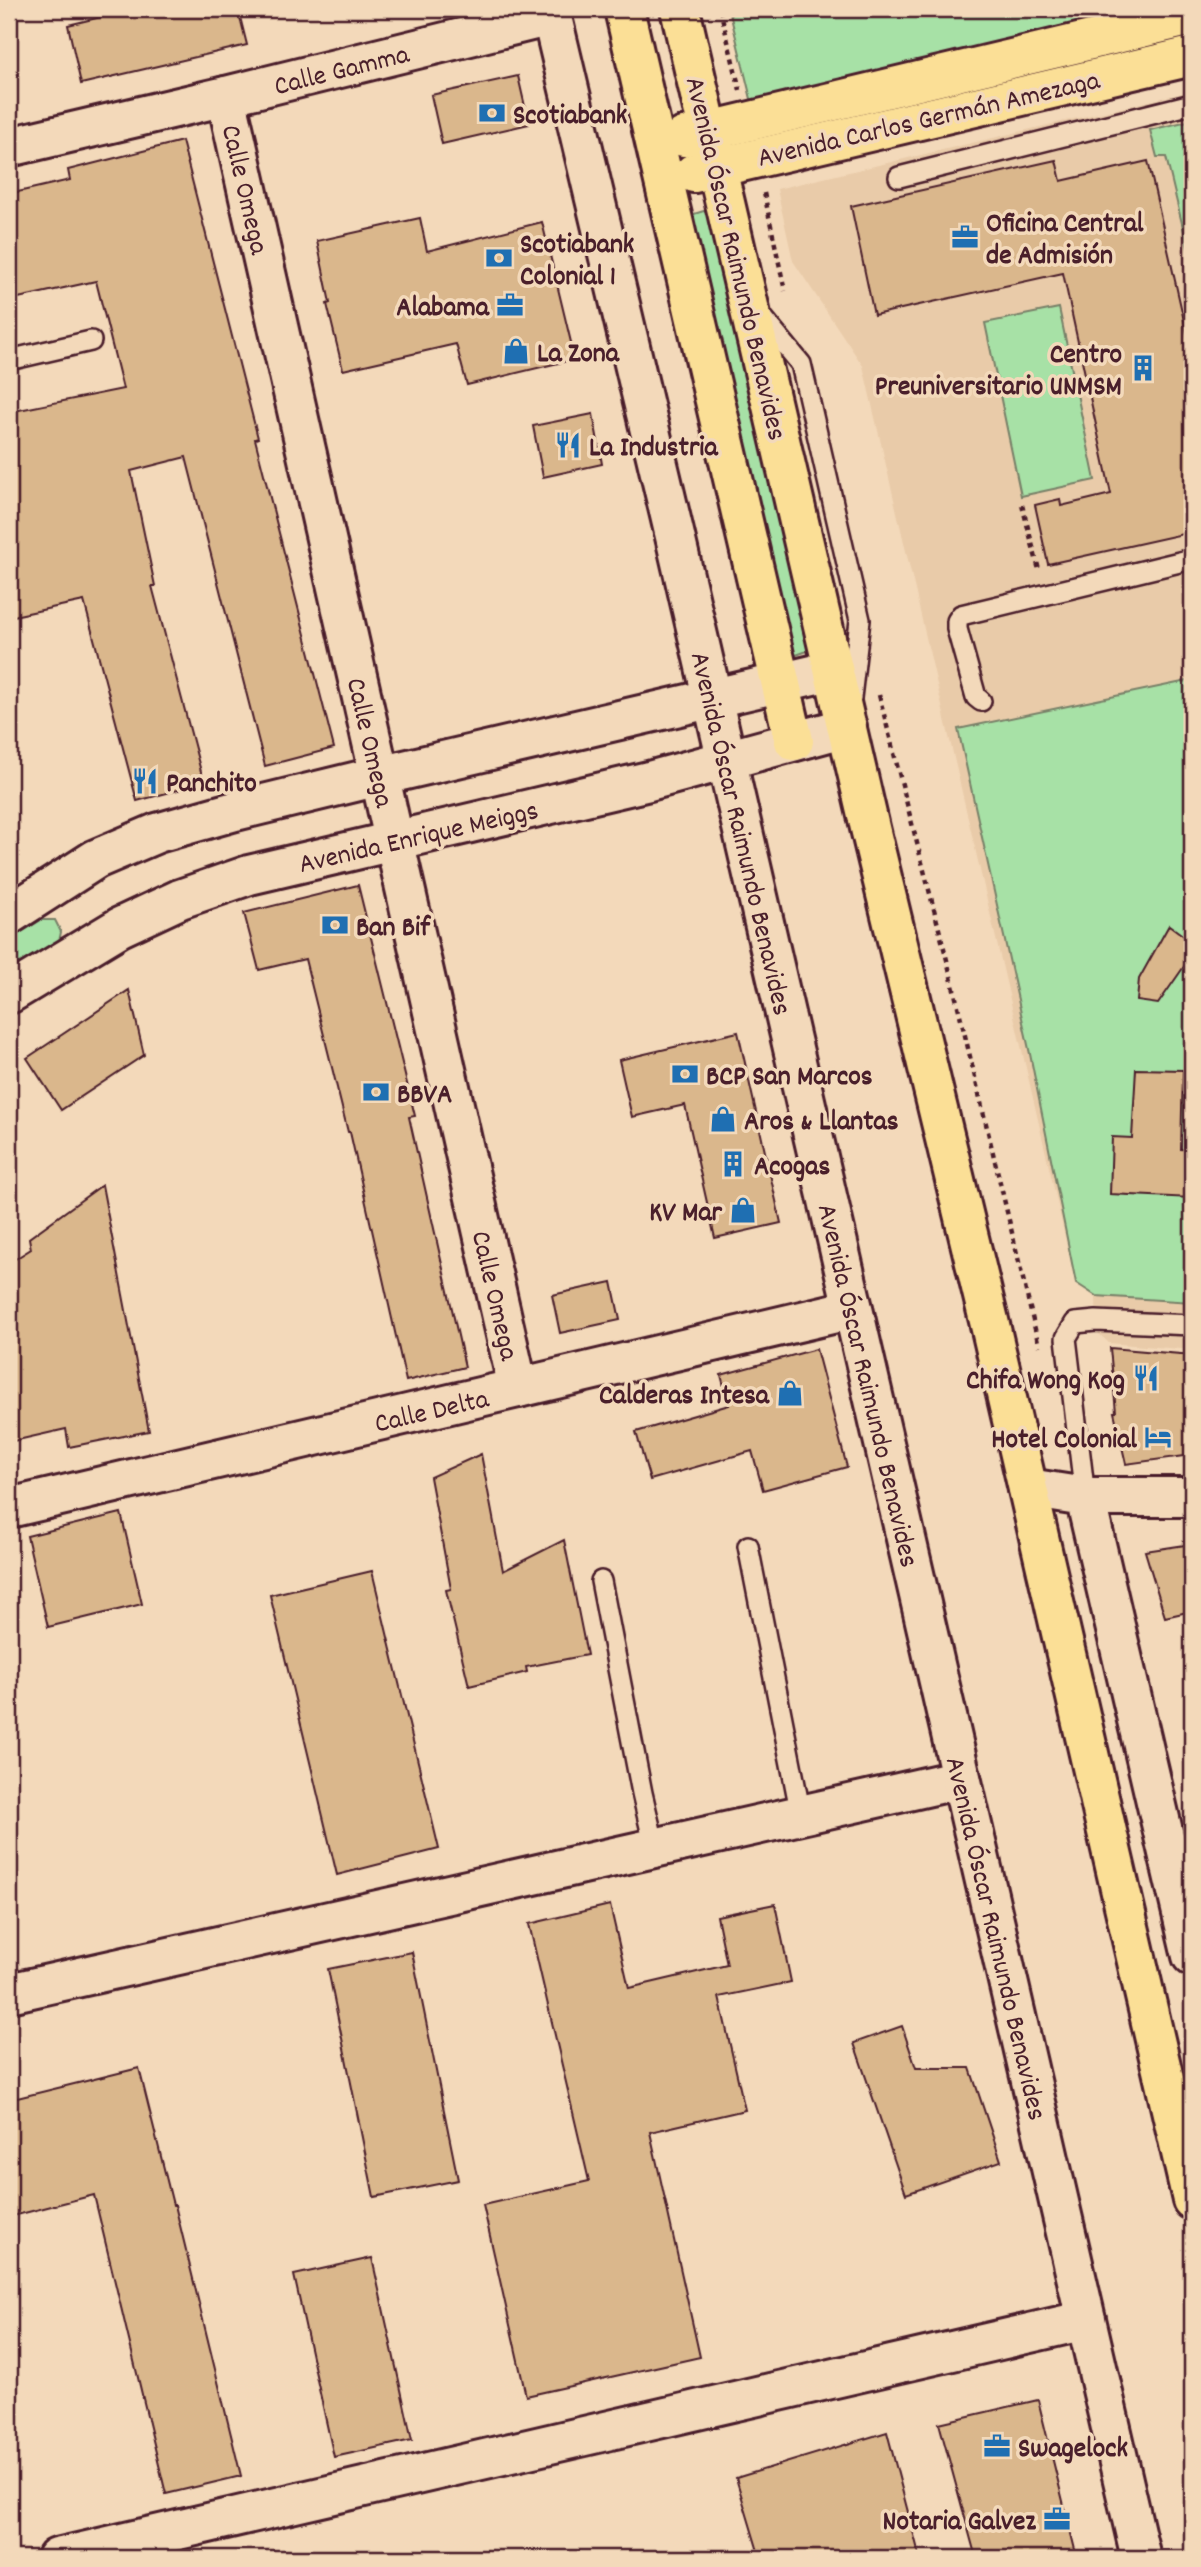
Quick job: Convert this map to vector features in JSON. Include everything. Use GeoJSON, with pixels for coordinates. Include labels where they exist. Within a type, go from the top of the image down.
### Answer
{"type":"FeatureCollection","features":[{"type":"Feature","properties":{"kind":"main road","name":"Avenida Óscar Raimundo Benavides"},"geometry":{"type":"LineString","coordinates":[[624,9],[794,741]]}},
{"type":"Feature","properties":{"kind":"main road","name":"Avenida Óscar Raimundo Benavides"},"geometry":{"type":"LineString","coordinates":[[680,9],[1028,1488],[1192,2200]]}},
{"type":"Feature","properties":{"kind":"main road","name":"Avenida Óscar Raimundo Benavides"},"geometry":{"type":"LineString","coordinates":[[550,12],[726,760],[1141,2558]]}},
{"type":"Feature","properties":{"kind":"main road","name":"Calle Gamma"},"geometry":{"type":"LineString","coordinates":[[9,147],[226,96],[550,12]]}},
{"type":"Feature","properties":{"kind":"main road","name":"Avenida Carlos Germán Amezaga"},"geometry":{"type":"LineString","coordinates":[[656,144],[1192,16]]}},
{"type":"Feature","properties":{"kind":"main road","name":"Avenida Carlos Germán Amezaga"},"geometry":{"type":"LineString","coordinates":[[664,180],[1192,56]]}},
{"type":"Feature","properties":{"kind":"main road","name":"Calle Omega"},"geometry":{"type":"LineString","coordinates":[[226,96],[518,1388]]}},
{"type":"Feature","properties":{"kind":"main road"},"geometry":{"type":"LineString","coordinates":[[11,908],[96,859],[157,833],[379,776],[834,670]]}},
{"type":"Feature","properties":{"kind":"main road","name":"Avenida Enrique Meiggs"},"geometry":{"type":"LineString","coordinates":[[9,994],[120,927],[180,899],[249,875],[649,781],[847,727]]}},
{"type":"Feature","properties":{"kind":"main road","name":"Calle Delta"},"geometry":{"type":"LineString","coordinates":[[9,1508],[853,1309]]}},
{"type":"Feature","properties":{"kind":"main road"},"geometry":{"type":"LineString","coordinates":[[1028,1488],[1085,1497],[1192,1497]]}},
{"type":"Feature","properties":{"kind":"main road"},"geometry":{"type":"LineString","coordinates":[[1085,1497],[1192,1956]]}},
{"type":"Feature","properties":{"kind":"main road"},"geometry":{"type":"LineString","coordinates":[[9,1993],[961,1779]]}},
{"type":"Feature","properties":{"kind":"main road"},"geometry":{"type":"LineString","coordinates":[[57,2558],[142,2549],[1086,2320]]}},
{"type":"Feature","properties":{"kind":"lane"},"geometry":{"type":"LineString","coordinates":[[899,177],[1192,104]]}},
{"type":"Feature","properties":{"kind":"lane"},"geometry":{"type":"LineString","coordinates":[[749,300],[801,364],[855,595],[860,620],[847,727]]}},
{"type":"Feature","properties":{"kind":"lane"},"geometry":{"type":"LineString","coordinates":[[9,360],[91,341]]}},
{"type":"Feature","properties":{"kind":"lane"},"geometry":{"type":"LineString","coordinates":[[981,701],[976,697],[957,629],[957,621],[961,615],[1192,559]]}},
{"type":"Feature","properties":{"kind":"lane"},"geometry":{"type":"LineString","coordinates":[[1085,1497],[1066,1338],[1069,1331],[1075,1324],[1096,1321],[1192,1325]]}},
{"type":"Feature","properties":{"kind":"lane"},"geometry":{"type":"LineString","coordinates":[[748,1546],[801,1815]]}},
{"type":"Feature","properties":{"kind":"lane"},"geometry":{"type":"LineString","coordinates":[[601,1581],[654,1848]]}},
{"type":"Feature","properties":{"kind":"path"},"geometry":{"type":"LineString","coordinates":[[1022,505],[1041,577]]}},
{"type":"Feature","properties":{"kind":"path"},"geometry":{"type":"LineString","coordinates":[[877,688],[947,960],[1041,1352]]}},
{"type":"Feature","properties":{"kind":"shaded area"},"geometry":{"type":"Polygon","coordinates":[[[1192,91],[1192,1350],[1109,1343],[1097,1332],[1096,1296],[1076,1283],[863,366],[793,261],[777,189],[1192,91]]]}},
{"type":"Feature","properties":{"kind":"green space"},"geometry":{"type":"Polygon","coordinates":[[[729,9],[1130,9],[752,103],[729,9]]]}},
{"type":"Feature","properties":{"kind":"green space"},"geometry":{"type":"Polygon","coordinates":[[[1192,120],[1192,265],[1166,157],[1157,157],[1150,130],[1192,120]]]}},
{"type":"Feature","properties":{"kind":"green space"},"geometry":{"type":"Polygon","coordinates":[[[707,210],[810,650],[788,658],[684,217],[707,210]]]}},
{"type":"Feature","properties":{"kind":"green space"},"geometry":{"type":"Polygon","coordinates":[[[1059,308],[1095,480],[1021,496],[985,323],[1059,308]]]}},
{"type":"Feature","properties":{"kind":"green space"},"geometry":{"type":"Polygon","coordinates":[[[1192,680],[1192,1302],[1096,1296],[1076,1283],[1030,1054],[958,729],[1192,680]]]}},
{"type":"Feature","properties":{"kind":"green space"},"geometry":{"type":"Polygon","coordinates":[[[41,920],[55,920],[61,932],[58,946],[9,977],[9,940],[41,920]]]}},
{"type":"Feature","properties":{"kind":"building"},"geometry":{"type":"Polygon","coordinates":[[[134,9],[238,9],[247,45],[81,84],[68,25],[134,9]]]}},
{"type":"Feature","properties":{"kind":"building"},"geometry":{"type":"Polygon","coordinates":[[[518,76],[529,124],[442,144],[431,95],[518,76]]]}},
{"type":"Feature","properties":{"kind":"building"},"geometry":{"type":"Polygon","coordinates":[[[182,141],[334,748],[265,766],[186,457],[131,471],[155,586],[152,586],[204,783],[137,801],[84,601],[9,617],[9,412],[123,389],[96,281],[9,300],[9,194],[70,180],[68,170],[182,141]]]}},
{"type":"Feature","properties":{"kind":"building"},"geometry":{"type":"Polygon","coordinates":[[[1056,160],[1061,181],[1148,161],[1192,356],[1192,532],[1048,564],[1035,505],[1060,499],[1061,506],[1111,494],[1063,273],[874,315],[851,206],[1056,160]]]}},
{"type":"Feature","properties":{"kind":"building"},"geometry":{"type":"Polygon","coordinates":[[[420,218],[427,251],[542,222],[575,359],[467,385],[456,344],[343,370],[327,304],[330,303],[317,241],[420,218]]]}},
{"type":"Feature","properties":{"kind":"building","name":"La Industria"},"geometry":{"type":"Polygon","coordinates":[[[593,414],[602,464],[543,477],[533,426],[593,414]]]}},
{"type":"Feature","properties":{"kind":"building"},"geometry":{"type":"Polygon","coordinates":[[[358,885],[415,1116],[409,1117],[465,1367],[406,1381],[350,1132],[305,959],[259,970],[244,913],[358,885]]]}},
{"type":"Feature","properties":{"kind":"building"},"geometry":{"type":"Polygon","coordinates":[[[1169,925],[1192,942],[1192,955],[1158,1004],[1137,1001],[1139,979],[1169,925]]]}},
{"type":"Feature","properties":{"kind":"building"},"geometry":{"type":"Polygon","coordinates":[[[129,990],[144,1055],[61,1110],[27,1058],[129,990]]]}},
{"type":"Feature","properties":{"kind":"building"},"geometry":{"type":"Polygon","coordinates":[[[738,1032],[781,1223],[715,1238],[685,1105],[632,1117],[619,1060],[738,1032]]]}},
{"type":"Feature","properties":{"kind":"building"},"geometry":{"type":"Polygon","coordinates":[[[1136,1069],[1183,1070],[1181,1149],[1192,1150],[1192,1198],[1110,1194],[1112,1137],[1132,1138],[1136,1069]]]}},
{"type":"Feature","properties":{"kind":"building"},"geometry":{"type":"Polygon","coordinates":[[[102,1185],[149,1431],[69,1447],[66,1429],[9,1442],[9,1263],[31,1249],[29,1238],[102,1185]]]}},
{"type":"Feature","properties":{"kind":"building"},"geometry":{"type":"Polygon","coordinates":[[[612,1282],[620,1320],[560,1333],[552,1295],[612,1282]]]}},
{"type":"Feature","properties":{"kind":"building"},"geometry":{"type":"Polygon","coordinates":[[[1110,1348],[1192,1355],[1192,1455],[1126,1464],[1114,1412],[1110,1348]]]}},
{"type":"Feature","properties":{"kind":"building"},"geometry":{"type":"Polygon","coordinates":[[[816,1349],[847,1467],[763,1490],[752,1451],[650,1480],[636,1432],[729,1405],[721,1375],[816,1349]]]}},
{"type":"Feature","properties":{"kind":"building"},"geometry":{"type":"Polygon","coordinates":[[[481,1454],[503,1571],[564,1540],[587,1655],[526,1667],[527,1672],[469,1686],[446,1590],[451,1589],[430,1477],[481,1454]]]}},
{"type":"Feature","properties":{"kind":"building"},"geometry":{"type":"Polygon","coordinates":[[[121,1513],[142,1604],[48,1627],[27,1536],[121,1513]]]}},
{"type":"Feature","properties":{"kind":"building"},"geometry":{"type":"Polygon","coordinates":[[[1192,1544],[1192,1611],[1165,1617],[1145,1551],[1192,1544]]]}},
{"type":"Feature","properties":{"kind":"building"},"geometry":{"type":"Polygon","coordinates":[[[372,1571],[439,1849],[337,1875],[270,1595],[372,1571]]]}},
{"type":"Feature","properties":{"kind":"building"},"geometry":{"type":"Polygon","coordinates":[[[775,1904],[791,1982],[719,1997],[745,2110],[650,2132],[700,2357],[526,2396],[483,2205],[589,2181],[529,1924],[610,1905],[629,1988],[727,1965],[717,1916],[775,1904]]]}},
{"type":"Feature","properties":{"kind":"building"},"geometry":{"type":"Polygon","coordinates":[[[412,1952],[458,2180],[374,2197],[328,1969],[412,1952]]]}},
{"type":"Feature","properties":{"kind":"building"},"geometry":{"type":"Polygon","coordinates":[[[902,2026],[916,2068],[970,2068],[1001,2161],[906,2194],[854,2043],[902,2026]]]}},
{"type":"Feature","properties":{"kind":"building"},"geometry":{"type":"Polygon","coordinates":[[[139,2068],[241,2476],[166,2494],[94,2195],[9,2217],[9,2100],[139,2068]]]}},
{"type":"Feature","properties":{"kind":"building"},"geometry":{"type":"Polygon","coordinates":[[[372,2258],[412,2440],[334,2457],[294,2275],[372,2258]]]}},
{"type":"Feature","properties":{"kind":"building"},"geometry":{"type":"Polygon","coordinates":[[[1038,2400],[1077,2558],[976,2558],[939,2423],[1038,2400]]]}},
{"type":"Feature","properties":{"kind":"building"},"geometry":{"type":"Polygon","coordinates":[[[887,2432],[920,2558],[760,2558],[736,2478],[887,2432]]]}},
{"type":"Feature","properties":{"kind":"place","name":"Scotiabank"},"geometry":{"type":"Point","coordinates":[492,113]}},
{"type":"Feature","properties":{"kind":"place","name":"Oficina Central de Admisión"},"geometry":{"type":"Point","coordinates":[965,237]}},
{"type":"Feature","properties":{"kind":"place","name":"Scotiabank Colonial 1"},"geometry":{"type":"Point","coordinates":[499,258]}},
{"type":"Feature","properties":{"kind":"place","name":"Alabama"},"geometry":{"type":"Point","coordinates":[510,305]}},
{"type":"Feature","properties":{"kind":"place","name":"La Zona"},"geometry":{"type":"Point","coordinates":[516,351]}},
{"type":"Feature","properties":{"kind":"place","name":"Centro Preuniversitario UNMSM"},"geometry":{"type":"Point","coordinates":[1143,368]}},
{"type":"Feature","properties":{"kind":"place","name":"La Industria"},"geometry":{"type":"Point","coordinates":[568,445]}},
{"type":"Feature","properties":{"kind":"place","name":"Panchito"},"geometry":{"type":"Point","coordinates":[145,781]}},
{"type":"Feature","properties":{"kind":"place","name":"Ban Bif"},"geometry":{"type":"Point","coordinates":[335,925]}},
{"type":"Feature","properties":{"kind":"place","name":"BCP San Marcos"},"geometry":{"type":"Point","coordinates":[685,1074]}},
{"type":"Feature","properties":{"kind":"place","name":"BBVA"},"geometry":{"type":"Point","coordinates":[376,1092]}},
{"type":"Feature","properties":{"kind":"place","name":"Aros & Llantas"},"geometry":{"type":"Point","coordinates":[723,1119]}},
{"type":"Feature","properties":{"kind":"place","name":"Acogas"},"geometry":{"type":"Point","coordinates":[733,1164]}},
{"type":"Feature","properties":{"kind":"place","name":"KV Mar"},"geometry":{"type":"Point","coordinates":[743,1210]}},
{"type":"Feature","properties":{"kind":"place","name":"Chifa Wong Kog"},"geometry":{"type":"Point","coordinates":[1146,1378]}},
{"type":"Feature","properties":{"kind":"place","name":"Calderas Intesa"},"geometry":{"type":"Point","coordinates":[790,1393]}},
{"type":"Feature","properties":{"kind":"place","name":"Hotel Colonial"},"geometry":{"type":"Point","coordinates":[1158,1437]}},
{"type":"Feature","properties":{"kind":"place","name":"Swagelock"},"geometry":{"type":"Point","coordinates":[997,2446]}},
{"type":"Feature","properties":{"kind":"place","name":"Notaria Galvez"},"geometry":{"type":"Point","coordinates":[1057,2519]}}]}
